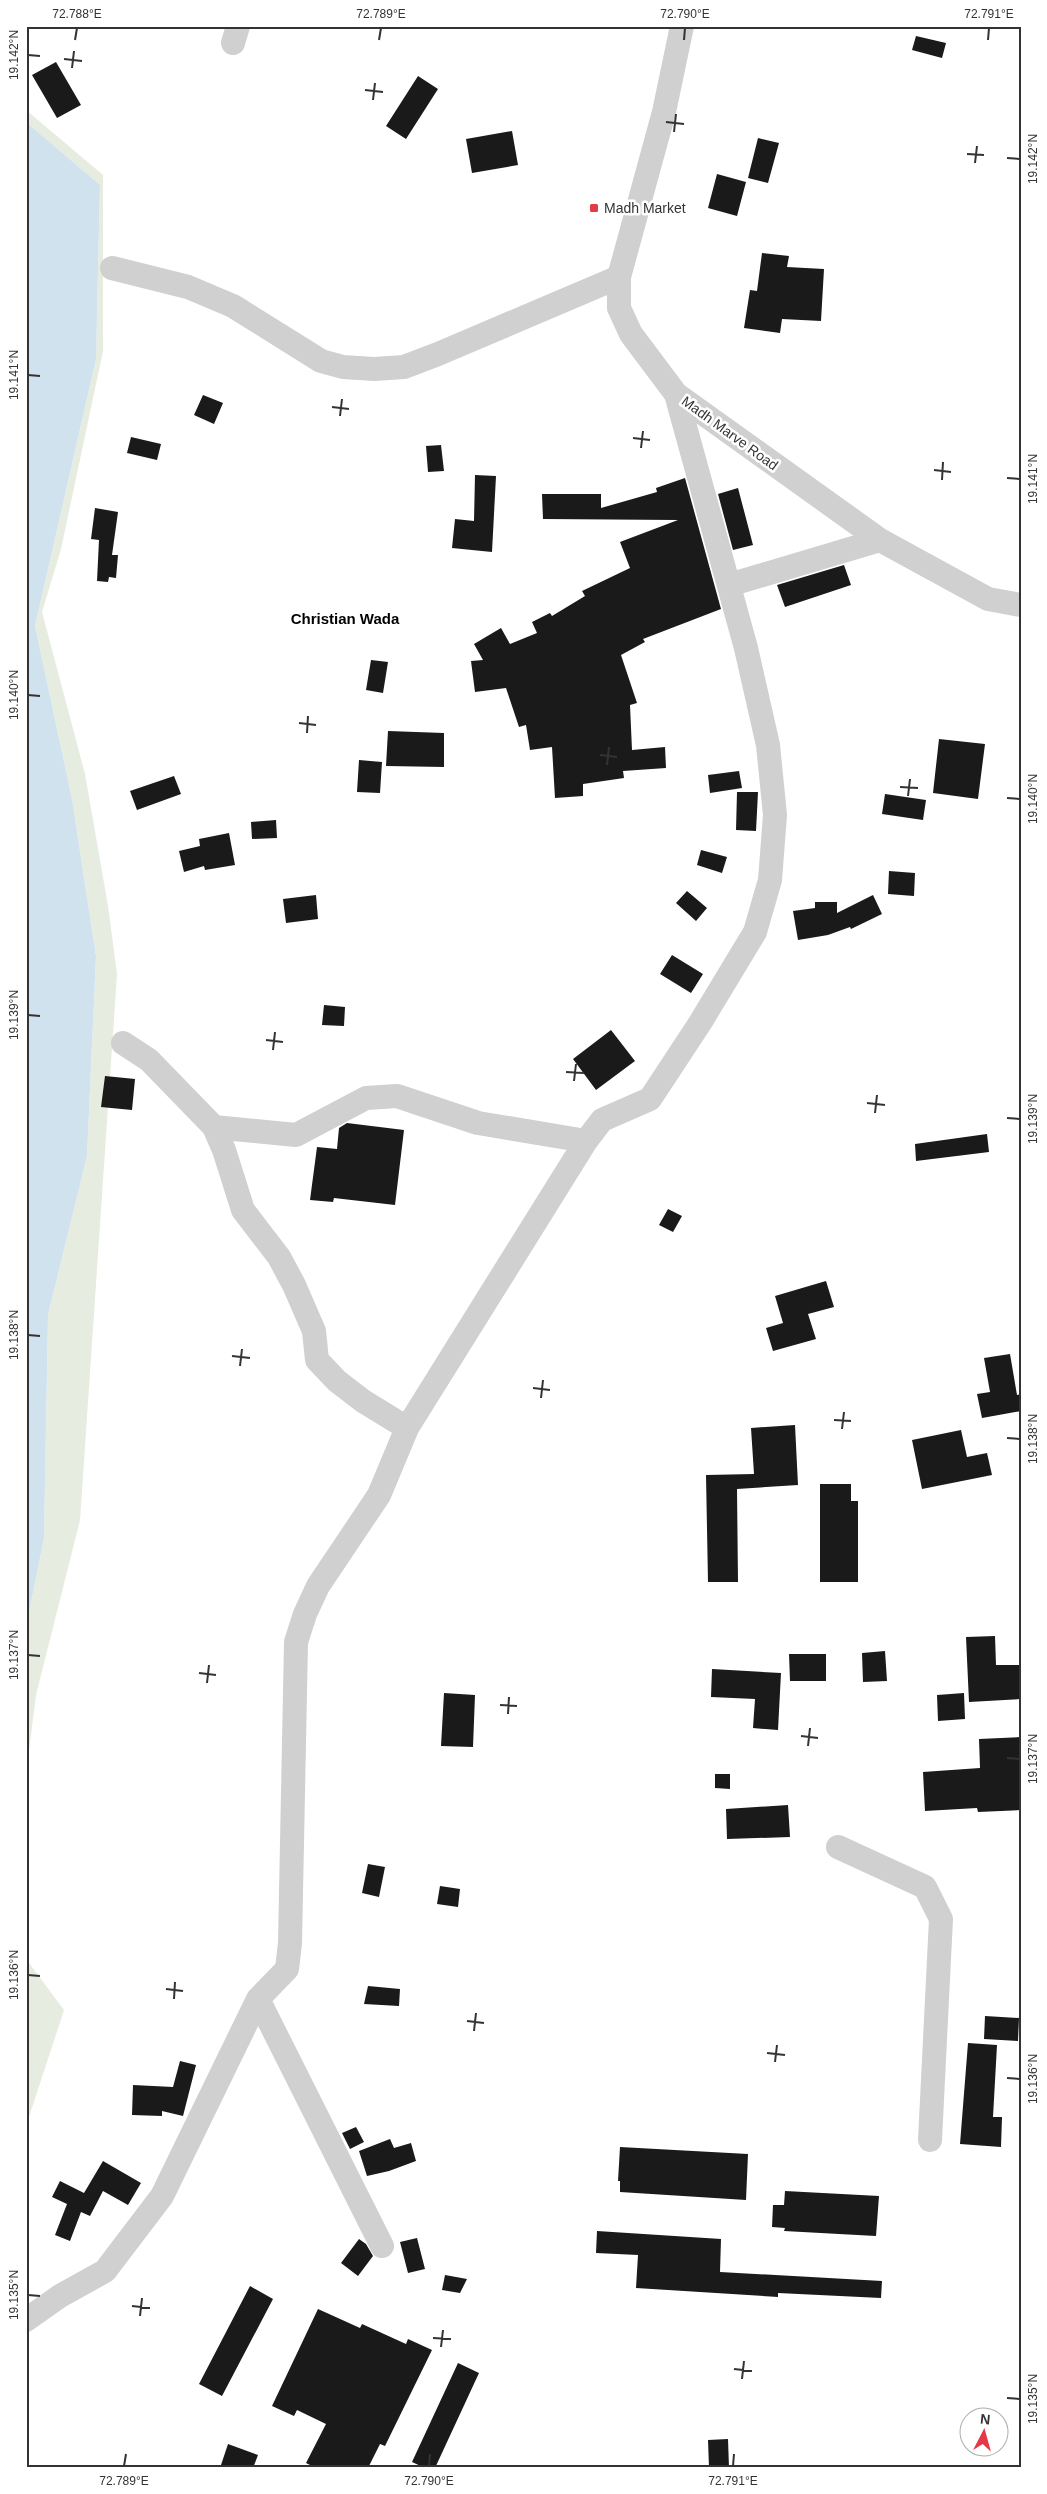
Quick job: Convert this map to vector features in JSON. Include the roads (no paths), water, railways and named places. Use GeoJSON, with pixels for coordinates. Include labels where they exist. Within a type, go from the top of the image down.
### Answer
{"type":"FeatureCollection","features":[{"type":"Feature","properties":{"kind":"street","name":"Madh Marve Road"},"geometry":{"type":"LineString","coordinates":[[682,26],[664,112],[619,277],[619,308],[631,334],[676,394],[880,540],[988,599],[1021,605]]}},
{"type":"Feature","properties":{"kind":"street"},"geometry":{"type":"LineString","coordinates":[[112,268],[188,287],[233,306],[321,361],[343,367],[374,369],[404,367],[619,277]]}},
{"type":"Feature","properties":{"kind":"street"},"geometry":{"type":"LineString","coordinates":[[26,2320],[60,2296],[105,2271],[128,2244],[162,2196],[258,1998],[287,1969],[290,1943],[296,1642],[318,1586],[379,1495],[407,1428],[586,1141],[602,1120],[650,1099],[700,1023],[755,932],[770,880],[776,815],[768,745],[728,585],[676,394]]}},
{"type":"Feature","properties":{"kind":"street"},"geometry":{"type":"LineString","coordinates":[[728,585],[880,540]]}},
{"type":"Feature","properties":{"kind":"street"},"geometry":{"type":"LineString","coordinates":[[123,1043],[149,1060],[214,1127],[224,1150],[243,1210],[280,1257],[294,1285],[314,1331],[317,1360],[337,1381],[407,1428]]}},
{"type":"Feature","properties":{"kind":"street"},"geometry":{"type":"LineString","coordinates":[[214,1127],[296,1135],[366,1098],[397,1096],[478,1123],[586,1141]]}},
{"type":"Feature","properties":{"kind":"street"},"geometry":{"type":"LineString","coordinates":[[838,1847],[925,1887],[941,1919],[930,2140]]}},
{"type":"Feature","properties":{"kind":"street"},"geometry":{"type":"LineString","coordinates":[[258,1998],[382,2246]]}},
{"type":"Feature","properties":{"kind":"water"},"geometry":{"type":"Polygon","coordinates":[[[26,122],[100,185],[96,359],[35,626],[72,799],[96,956],[87,1156],[48,1315],[44,1538],[26,1627],[26,122]]]}},
{"type":"Feature","properties":{"kind":"place","name":"Madh Market"},"geometry":{"type":"Point","coordinates":[594,208]}},
{"type":"Feature","properties":{"kind":"district","name":"Christian Wada"},"geometry":{"type":"Point","coordinates":[345,619]}}]}
